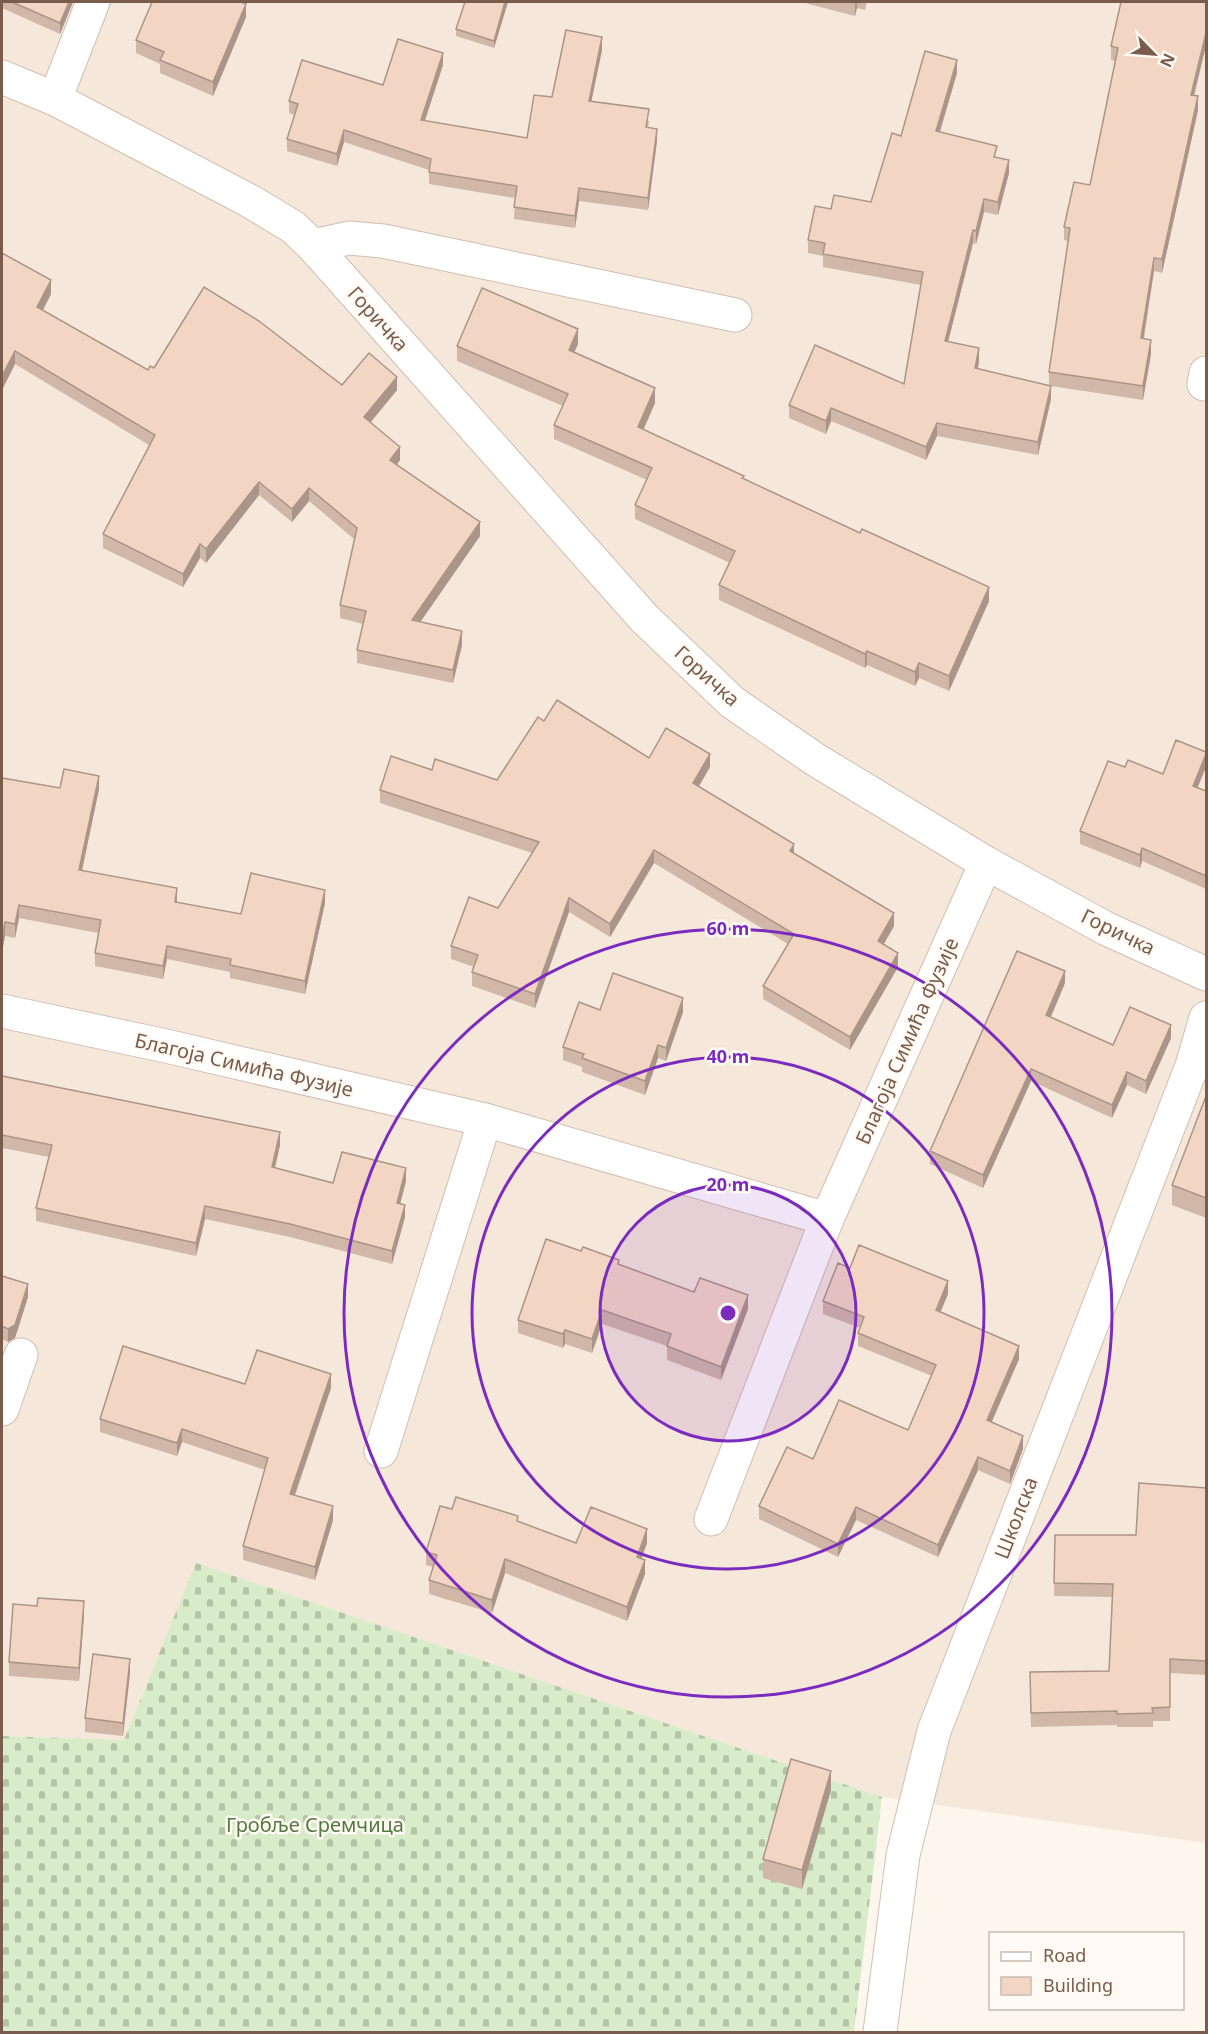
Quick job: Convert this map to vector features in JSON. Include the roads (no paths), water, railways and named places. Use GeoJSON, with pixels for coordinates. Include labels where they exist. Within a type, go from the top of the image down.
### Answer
{"type":"FeatureCollection","features":[{"type":"Feature","properties":{"kind":"street"},"geometry":{"type":"LineString","coordinates":[[54,99],[93,2]]}},
{"type":"Feature","properties":{"kind":"street","name":"Горичка"},"geometry":{"type":"LineString","coordinates":[[2,77],[54,99],[248,200],[292,227],[313,246],[644,618],[732,702],[816,760],[986,863],[1107,929],[1206,974]]}},
{"type":"Feature","properties":{"kind":"street"},"geometry":{"type":"LineString","coordinates":[[313,246],[349,238],[383,241],[735,315]]}},
{"type":"Feature","properties":{"kind":"street","name":"Благоја Симића Фузије"},"geometry":{"type":"LineString","coordinates":[[711,1519],[827,1219],[986,863]]}},
{"type":"Feature","properties":{"kind":"street","name":"Благоја Симића Фузије"},"geometry":{"type":"LineString","coordinates":[[2,1011],[166,1046],[485,1120],[827,1219]]}},
{"type":"Feature","properties":{"kind":"street","name":"Школска"},"geometry":{"type":"LineString","coordinates":[[880,2032],[903,1855],[934,1731],[1192,1066],[1206,1018]]}},
{"type":"Feature","properties":{"kind":"street"},"geometry":{"type":"LineString","coordinates":[[381,1450],[485,1120]]}},
{"type":"Feature","properties":{"kind":"street"},"geometry":{"type":"LineString","coordinates":[[2,1409],[21,1355]]}},
{"type":"Feature","properties":{"kind":"park label","name":"Гробље Сремчица"},"geometry":{"type":"Point","coordinates":[315,1825]}}]}
